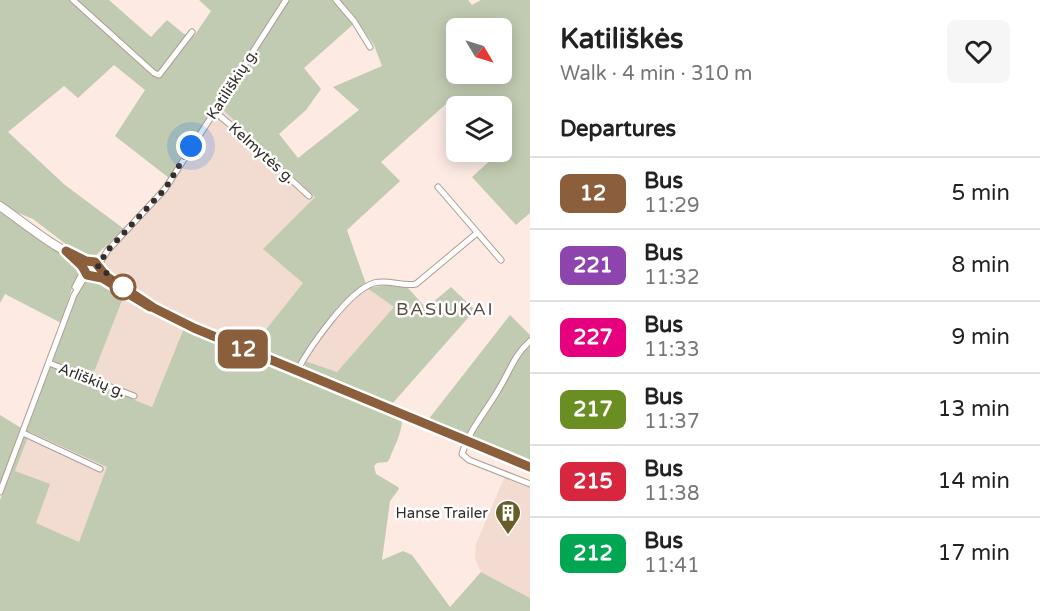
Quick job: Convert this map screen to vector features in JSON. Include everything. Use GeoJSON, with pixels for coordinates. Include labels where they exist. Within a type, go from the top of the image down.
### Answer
{"type":"FeatureCollection","features":[{"type":"Feature","properties":{"kind":"highway"},"geometry":{"type":"LineString","coordinates":[[0,206],[154,308],[206,333],[530,467]]}},
{"type":"Feature","properties":{"kind":"street"},"geometry":{"type":"LineString","coordinates":[[73,0],[154,74],[159,75],[192,32]]}},
{"type":"Feature","properties":{"kind":"street","name":"Katiliškių g."},"geometry":{"type":"LineString","coordinates":[[0,492],[49,363],[75,286],[165,189],[286,0]]}},
{"type":"Feature","properties":{"kind":"street"},"geometry":{"type":"LineString","coordinates":[[336,0],[354,21],[370,48]]}},
{"type":"Feature","properties":{"kind":"street","name":"Kelmytės g."},"geometry":{"type":"LineString","coordinates":[[214,111],[309,196]]}},
{"type":"Feature","properties":{"kind":"street"},"geometry":{"type":"LineString","coordinates":[[438,187],[501,260]]}},
{"type":"Feature","properties":{"kind":"street"},"geometry":{"type":"LineString","coordinates":[[297,371],[318,338],[342,308],[364,287],[383,281],[416,284],[477,233]]}},
{"type":"Feature","properties":{"kind":"street"},"geometry":{"type":"LineString","coordinates":[[530,341],[514,359],[503,383],[466,440],[462,454],[530,484]]}},
{"type":"Feature","properties":{"kind":"street","name":"Arliškių g."},"geometry":{"type":"LineString","coordinates":[[49,363],[134,396]]}},
{"type":"Feature","properties":{"kind":"street"},"geometry":{"type":"LineString","coordinates":[[23,434],[100,469]]}},
{"type":"Feature","properties":{"kind":"shaded area"},"geometry":{"type":"Polygon","coordinates":[[[219,106],[315,197],[264,248],[303,283],[252,347],[201,326],[145,298],[105,273],[100,266],[155,203],[219,106]]]}},
{"type":"Feature","properties":{"kind":"shaded area"},"geometry":{"type":"Polygon","coordinates":[[[366,284],[367,288],[395,307],[337,373],[305,361],[339,309],[366,284]]]}},
{"type":"Feature","properties":{"kind":"shaded area"},"geometry":{"type":"Polygon","coordinates":[[[123,298],[140,304],[184,328],[152,407],[89,382],[123,298]]]}},
{"type":"Feature","properties":{"kind":"shaded area"},"geometry":{"type":"Polygon","coordinates":[[[30,432],[108,467],[79,542],[35,523],[15,471],[30,432]]]}},
{"type":"Feature","properties":{"kind":"shaded area"},"geometry":{"type":"Polygon","coordinates":[[[507,471],[530,481],[530,598],[481,572],[475,559],[476,544],[507,471]]]}},
{"type":"Feature","properties":{"kind":"green space"},"geometry":{"type":"Polygon","coordinates":[[[0,0],[109,0],[151,37],[167,20],[184,34],[194,36],[211,11],[199,0],[283,0],[169,178],[115,136],[145,90],[114,65],[78,98],[64,86],[8,132],[65,185],[124,229],[92,259],[84,258],[33,219],[16,212],[0,201],[0,0]]]}},
{"type":"Feature","properties":{"kind":"green space"},"geometry":{"type":"Polygon","coordinates":[[[288,0],[468,0],[472,5],[481,0],[530,0],[530,213],[516,225],[472,177],[488,162],[512,162],[512,96],[446,96],[446,104],[381,162],[400,181],[347,230],[366,284],[339,309],[299,362],[294,365],[252,347],[303,283],[263,249],[315,197],[219,106],[288,0]],[[357,21],[304,68],[321,89],[306,110],[279,134],[298,158],[359,110],[333,87],[382,66],[374,45],[357,21]]]}},
{"type":"Feature","properties":{"kind":"green space"},"geometry":{"type":"Polygon","coordinates":[[[0,211],[81,269],[74,282],[61,323],[5,294],[0,303],[0,211]]]}},
{"type":"Feature","properties":{"kind":"green space"},"geometry":{"type":"Polygon","coordinates":[[[89,279],[104,282],[123,298],[90,382],[152,407],[184,328],[402,419],[399,435],[389,460],[374,466],[376,474],[399,489],[390,501],[382,560],[403,551],[412,555],[450,607],[481,572],[530,598],[530,611],[0,611],[0,500],[83,283],[89,279]],[[30,432],[15,471],[50,484],[36,523],[79,542],[107,467],[30,432]]]}},
{"type":"Feature","properties":{"kind":"green space"},"geometry":{"type":"Polygon","coordinates":[[[387,285],[408,288],[426,308],[451,287],[475,310],[392,404],[309,372],[304,364],[305,361],[337,372],[394,307],[367,288],[387,285]]]}},
{"type":"Feature","properties":{"kind":"green space"},"geometry":{"type":"Polygon","coordinates":[[[510,315],[530,335],[530,462],[428,420],[510,315]]]}},
{"type":"Feature","properties":{"kind":"green space"},"geometry":{"type":"Polygon","coordinates":[[[0,415],[21,428],[0,484],[0,415]]]}},
{"type":"Feature","properties":{"kind":"bus line","name":"12"},"geometry":{"type":"LineString","coordinates":[[150,307],[102,278],[87,275],[80,263],[66,251],[86,261],[95,262],[106,276],[154,308],[194,328],[530,467]]}},
{"type":"Feature","properties":{"kind":"place","name":"Hanse Trailer"},"geometry":{"type":"Point","coordinates":[508,536]}},
{"type":"Feature","properties":{"kind":"district","name":"BASIUKAI"},"geometry":{"type":"Point","coordinates":[445,309]}},
{"type":"Feature","properties":{"kind":"route"},"geometry":{"type":"LineString","coordinates":[[123,287],[98,266],[108,250],[165,189],[191,146]]}}]}
